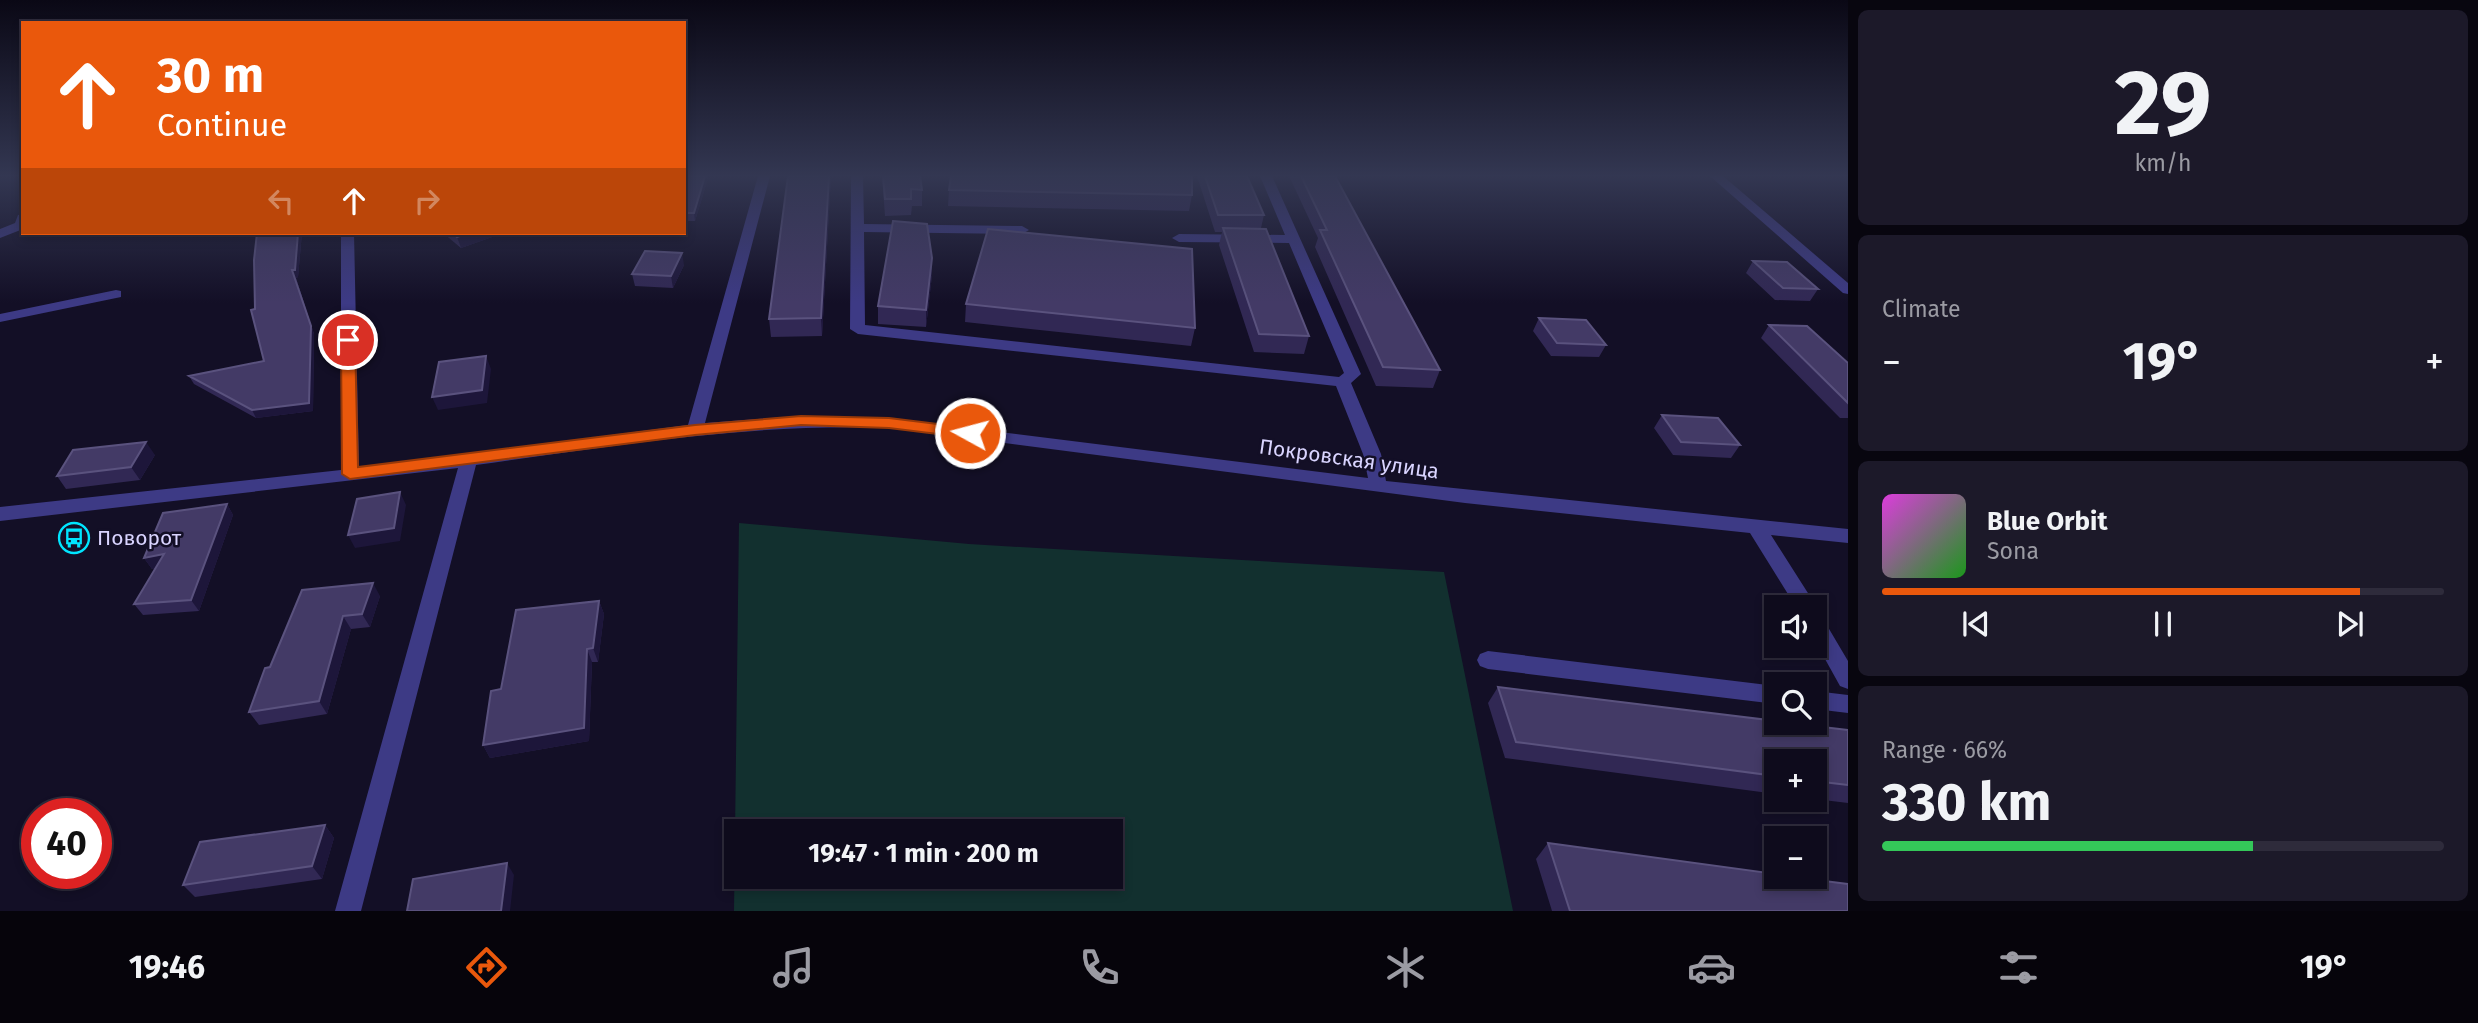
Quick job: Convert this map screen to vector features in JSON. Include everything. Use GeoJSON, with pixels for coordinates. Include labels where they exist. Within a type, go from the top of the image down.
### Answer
{"type":"FeatureCollection","features":[{"type":"Feature","properties":{"kind":"street"},"geometry":{"type":"LineString","coordinates":[[695,430],[752,219]]}},
{"type":"Feature","properties":{"kind":"street"},"geometry":{"type":"LineString","coordinates":[[858,219],[858,329],[1342,382],[1353,374],[1285,219]]}},
{"type":"Feature","properties":{"kind":"street"},"geometry":{"type":"LineString","coordinates":[[1766,219],[1848,290]]}},
{"type":"Feature","properties":{"kind":"street"},"geometry":{"type":"LineString","coordinates":[[0,234],[21,225]]}},
{"type":"Feature","properties":{"kind":"street"},"geometry":{"type":"LineString","coordinates":[[858,228],[1022,230]]}},
{"type":"Feature","properties":{"kind":"street"},"geometry":{"type":"LineString","coordinates":[[347,235],[350,474]]}},
{"type":"Feature","properties":{"kind":"street"},"geometry":{"type":"LineString","coordinates":[[1179,238],[1294,239]]}},
{"type":"Feature","properties":{"kind":"street"},"geometry":{"type":"LineString","coordinates":[[1823,267],[1848,269]]}},
{"type":"Feature","properties":{"kind":"street"},"geometry":{"type":"LineString","coordinates":[[0,318],[116,294]]}},
{"type":"Feature","properties":{"kind":"street"},"geometry":{"type":"LineString","coordinates":[[1342,382],[1372,454],[1378,484]]}},
{"type":"Feature","properties":{"kind":"street","name":"Покровская улица"},"geometry":{"type":"LineString","coordinates":[[0,514],[469,460],[695,430],[846,420],[889,423],[1465,497],[1848,537]]}},
{"type":"Feature","properties":{"kind":"street"},"geometry":{"type":"LineString","coordinates":[[348,911],[469,460]]}},
{"type":"Feature","properties":{"kind":"street"},"geometry":{"type":"LineString","coordinates":[[1756,527],[1798,595]]}},
{"type":"Feature","properties":{"kind":"street"},"geometry":{"type":"LineString","coordinates":[[1827,644],[1848,680]]}},
{"type":"Feature","properties":{"kind":"street"},"geometry":{"type":"LineString","coordinates":[[1488,660],[1764,694]]}},
{"type":"Feature","properties":{"kind":"street"},"geometry":{"type":"LineString","coordinates":[[1827,701],[1848,704]]}},
{"type":"Feature","properties":{"kind":"green space"},"geometry":{"type":"Polygon","coordinates":[[[739,523],[969,544],[1444,572],[1513,911],[734,911],[734,889],[1123,889],[1123,819],[735,819],[739,523]]]}},
{"type":"Feature","properties":{"kind":"building"},"geometry":{"type":"Polygon","coordinates":[[[782,219],[827,219],[821,318],[769,319],[782,219]]]}},
{"type":"Feature","properties":{"kind":"building"},"geometry":{"type":"Polygon","coordinates":[[[1321,219],[1358,219],[1440,370],[1383,367],[1320,230],[1327,230],[1321,219]]]}},
{"type":"Feature","properties":{"kind":"building"},"geometry":{"type":"Polygon","coordinates":[[[893,221],[927,224],[932,258],[926,310],[878,306],[893,221]]]}},
{"type":"Feature","properties":{"kind":"building"},"geometry":{"type":"Polygon","coordinates":[[[1223,228],[1266,229],[1309,336],[1259,334],[1223,228]]]}},
{"type":"Feature","properties":{"kind":"building"},"geometry":{"type":"Polygon","coordinates":[[[988,229],[1192,249],[1195,328],[966,304],[988,229]]]}},
{"type":"Feature","properties":{"kind":"building"},"geometry":{"type":"Polygon","coordinates":[[[257,235],[298,235],[295,270],[292,270],[311,326],[309,403],[252,410],[189,376],[264,361],[251,310],[255,309],[254,260],[257,235]]]}},
{"type":"Feature","properties":{"kind":"building"},"geometry":{"type":"Polygon","coordinates":[[[645,251],[682,253],[671,276],[632,274],[645,251]]]}},
{"type":"Feature","properties":{"kind":"building"},"geometry":{"type":"Polygon","coordinates":[[[1753,261],[1787,262],[1818,289],[1783,288],[1753,261]]]}},
{"type":"Feature","properties":{"kind":"building"},"geometry":{"type":"Polygon","coordinates":[[[1539,318],[1586,320],[1606,345],[1557,343],[1539,318]]]}},
{"type":"Feature","properties":{"kind":"building"},"geometry":{"type":"Polygon","coordinates":[[[1769,325],[1807,326],[1848,363],[1848,403],[1769,325]]]}},
{"type":"Feature","properties":{"kind":"building"},"geometry":{"type":"Polygon","coordinates":[[[486,356],[482,390],[432,397],[439,362],[486,356]]]}},
{"type":"Feature","properties":{"kind":"building"},"geometry":{"type":"Polygon","coordinates":[[[1662,415],[1718,418],[1740,445],[1681,442],[1662,415]]]}},
{"type":"Feature","properties":{"kind":"building"},"geometry":{"type":"Polygon","coordinates":[[[146,442],[131,467],[57,476],[73,450],[146,442]]]}},
{"type":"Feature","properties":{"kind":"building"},"geometry":{"type":"Polygon","coordinates":[[[400,492],[394,528],[348,535],[357,499],[400,492]]]}},
{"type":"Feature","properties":{"kind":"building"},"geometry":{"type":"Polygon","coordinates":[[[227,504],[191,600],[134,604],[164,554],[144,558],[163,513],[227,504]]]}},
{"type":"Feature","properties":{"kind":"building"},"geometry":{"type":"Polygon","coordinates":[[[373,583],[362,614],[343,616],[319,701],[249,712],[265,668],[270,667],[302,590],[373,583]]]}},
{"type":"Feature","properties":{"kind":"building"},"geometry":{"type":"Polygon","coordinates":[[[599,601],[593,648],[587,649],[584,728],[483,745],[491,691],[501,689],[516,610],[599,601]]]}},
{"type":"Feature","properties":{"kind":"building"},"geometry":{"type":"Polygon","coordinates":[[[1498,687],[1764,720],[1764,735],[1827,735],[1827,728],[1848,730],[1848,785],[1827,782],[1827,749],[1764,749],[1764,774],[1516,742],[1498,687]]]}},
{"type":"Feature","properties":{"kind":"building"},"geometry":{"type":"Polygon","coordinates":[[[325,825],[312,866],[183,885],[200,842],[325,825]]]}},
{"type":"Feature","properties":{"kind":"building"},"geometry":{"type":"Polygon","coordinates":[[[1548,843],[1764,872],[1764,889],[1827,889],[1827,881],[1848,884],[1848,911],[1570,911],[1548,843]]]}},
{"type":"Feature","properties":{"kind":"building"},"geometry":{"type":"Polygon","coordinates":[[[507,863],[501,911],[407,911],[413,879],[507,863]]]}},
{"type":"Feature","properties":{"kind":"place","name":"Поворот"},"geometry":{"type":"Point","coordinates":[74,538]}},
{"type":"Feature","properties":{"kind":"route"},"geometry":{"type":"LineString","coordinates":[[348,340],[350,474],[695,430],[801,421],[889,423],[970,433]]}}]}
